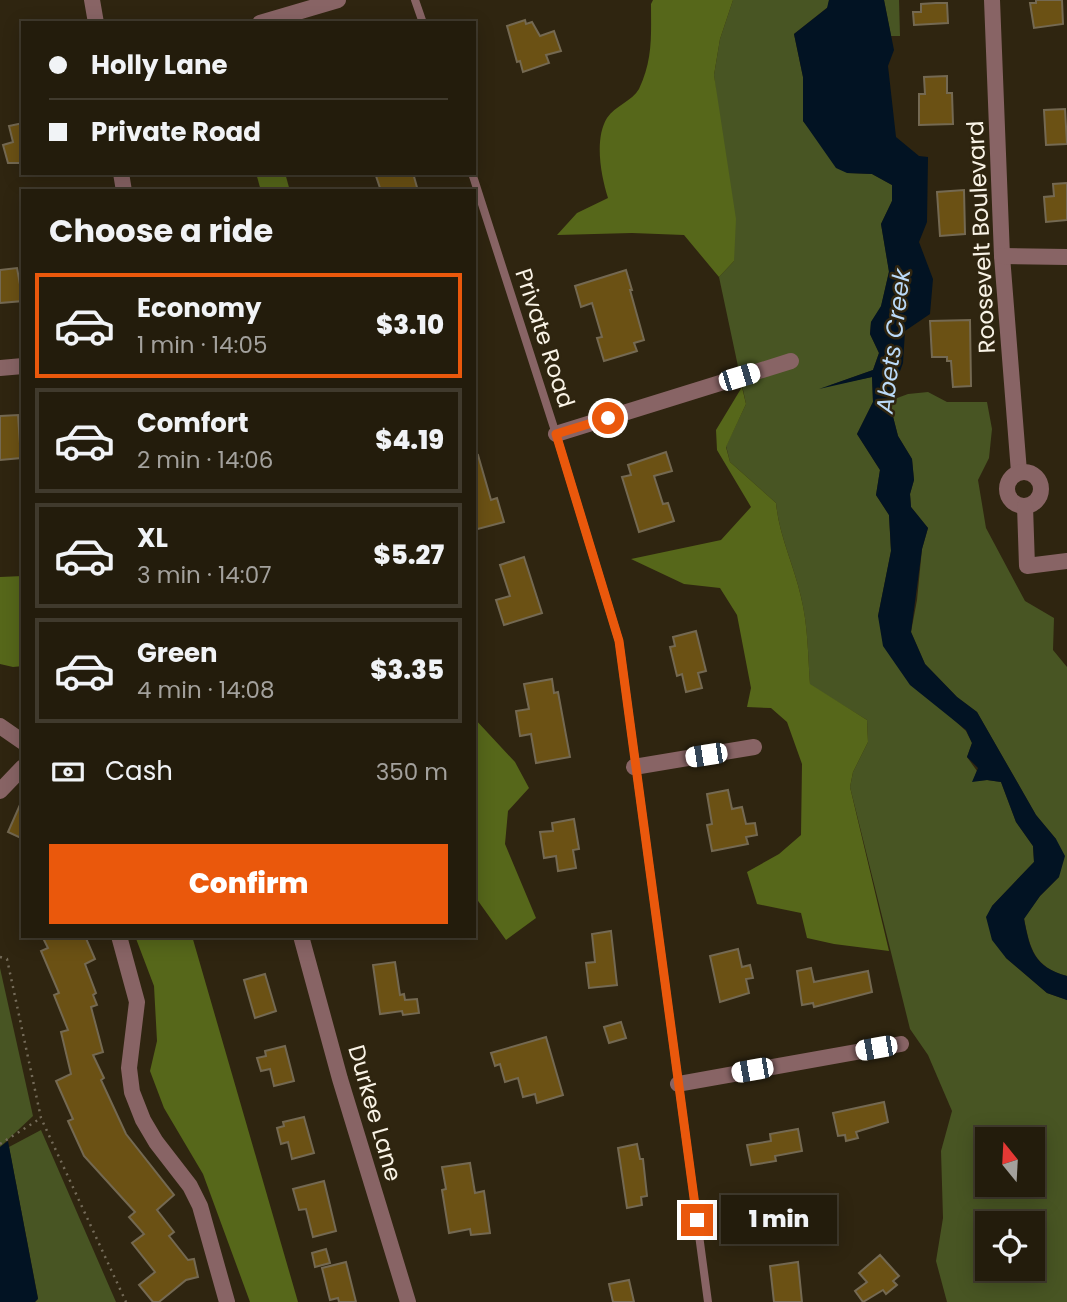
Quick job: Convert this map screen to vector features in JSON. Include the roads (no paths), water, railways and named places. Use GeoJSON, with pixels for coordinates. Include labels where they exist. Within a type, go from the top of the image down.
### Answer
{"type":"FeatureCollection","features":[{"type":"Feature","properties":{"kind":"street"},"geometry":{"type":"LineString","coordinates":[[92,0],[96,21]]}},
{"type":"Feature","properties":{"kind":"street"},"geometry":{"type":"LineString","coordinates":[[267,21],[338,0]]}},
{"type":"Feature","properties":{"kind":"street","name":"Roosevelt Boulevard"},"geometry":{"type":"LineString","coordinates":[[992,0],[1002,256],[1019,472],[1007,483],[1007,492],[1017,505],[1025,506]]}},
{"type":"Feature","properties":{"kind":"street"},"geometry":{"type":"LineString","coordinates":[[1002,256],[1067,257]]}},
{"type":"Feature","properties":{"kind":"street"},"geometry":{"type":"LineString","coordinates":[[556,434],[791,361]]}},
{"type":"Feature","properties":{"kind":"street"},"geometry":{"type":"LineString","coordinates":[[0,368],[21,366]]}},
{"type":"Feature","properties":{"kind":"street"},"geometry":{"type":"LineString","coordinates":[[1019,472],[1033,474],[1041,485],[1038,499],[1025,506],[1027,566],[1067,561]]}},
{"type":"Feature","properties":{"kind":"street"},"geometry":{"type":"LineString","coordinates":[[0,726],[21,741]]}},
{"type":"Feature","properties":{"kind":"street"},"geometry":{"type":"LineString","coordinates":[[634,766],[754,747]]}},
{"type":"Feature","properties":{"kind":"street"},"geometry":{"type":"LineString","coordinates":[[0,791],[21,769]]}},
{"type":"Feature","properties":{"kind":"street"},"geometry":{"type":"LineString","coordinates":[[120,938],[137,1002],[129,1068],[132,1092],[142,1120],[190,1185],[200,1206],[227,1302]]}},
{"type":"Feature","properties":{"kind":"street","name":"Durkee Lane"},"geometry":{"type":"LineString","coordinates":[[302,938],[408,1302]]}},
{"type":"Feature","properties":{"kind":"street"},"geometry":{"type":"LineString","coordinates":[[678,1084],[901,1044]]}},
{"type":"Feature","properties":{"kind":"lane"},"geometry":{"type":"LineString","coordinates":[[415,0],[422,21]]}},
{"type":"Feature","properties":{"kind":"lane","name":"Private Road"},"geometry":{"type":"LineString","coordinates":[[472,175],[556,434],[619,641],[708,1302]]}},
{"type":"Feature","properties":{"kind":"water","name":"Abets Creek"},"geometry":{"type":"Polygon","coordinates":[[[829,0],[884,0],[894,50],[888,66],[896,137],[919,156],[928,157],[927,222],[919,242],[933,279],[930,314],[905,331],[903,363],[889,401],[898,436],[912,459],[914,480],[910,494],[911,507],[928,528],[922,549],[911,632],[925,664],[957,697],[977,712],[1036,815],[1056,839],[1065,856],[1059,877],[1040,896],[1024,919],[1035,956],[1047,968],[1067,976],[1067,1000],[1047,993],[1006,958],[992,940],[986,917],[992,906],[1034,862],[1033,846],[1016,822],[1001,782],[972,782],[978,768],[967,757],[972,743],[966,730],[910,685],[883,646],[878,616],[891,551],[889,515],[876,495],[880,470],[857,434],[873,402],[872,377],[819,389],[873,370],[879,353],[870,334],[871,322],[881,306],[889,272],[881,224],[892,201],[892,185],[872,174],[847,173],[836,168],[803,121],[803,77],[794,34],[827,8],[829,0]]]}},
{"type":"Feature","properties":{"kind":"water"},"geometry":{"type":"Polygon","coordinates":[[[8,1141],[38,1299],[35,1302],[0,1302],[0,1147],[8,1141]]]}}]}
